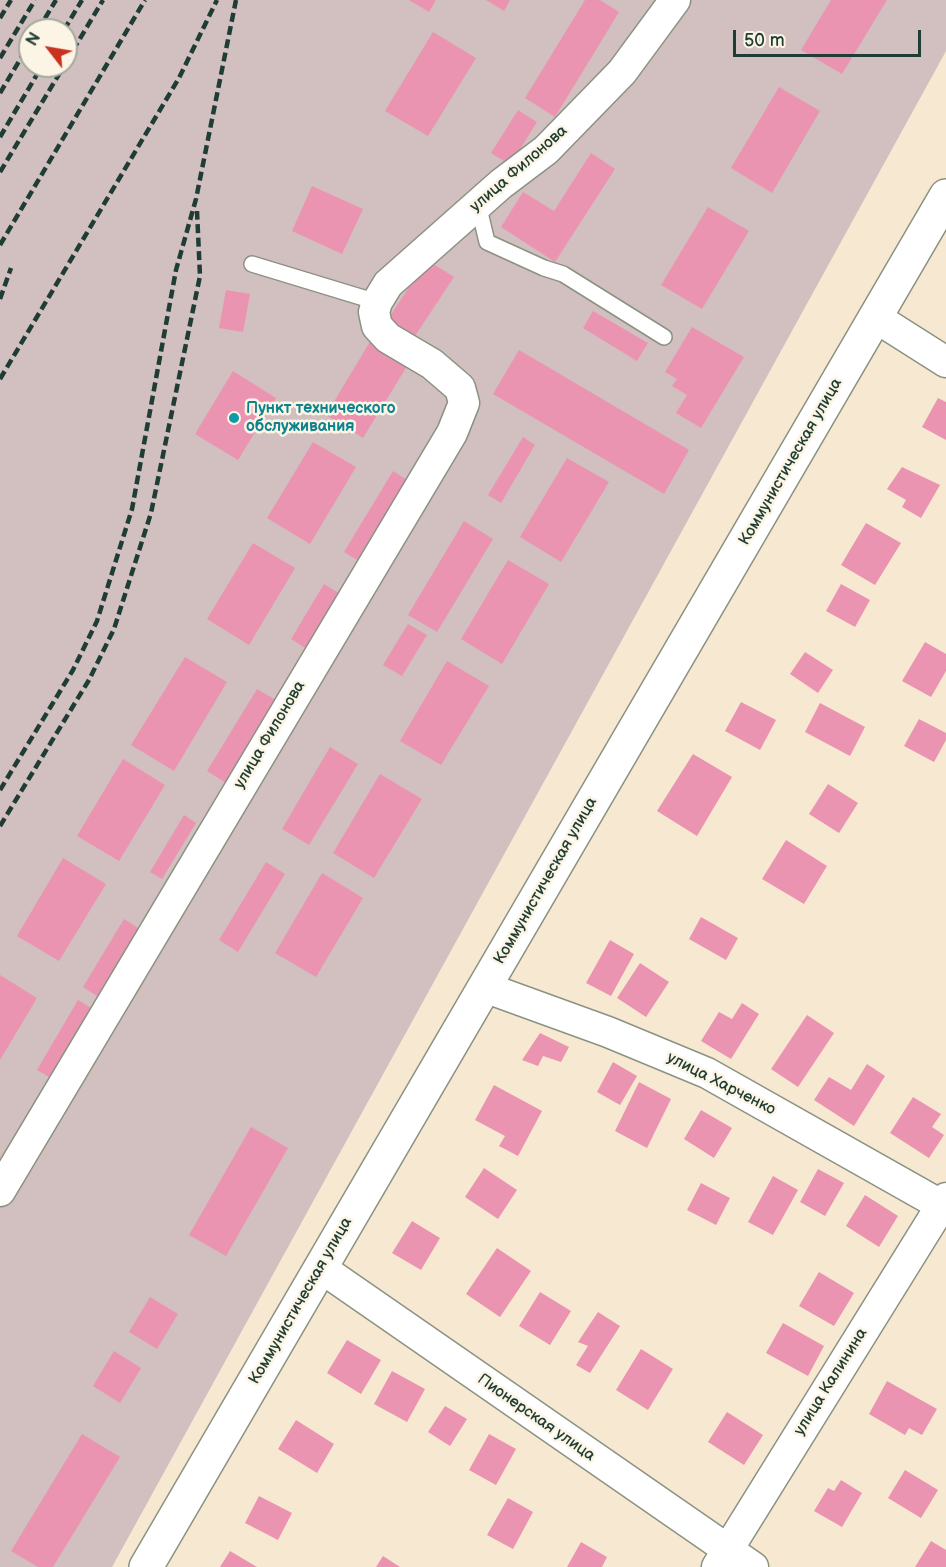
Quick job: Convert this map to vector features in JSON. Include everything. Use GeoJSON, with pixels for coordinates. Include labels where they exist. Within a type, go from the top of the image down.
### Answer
{"type":"FeatureCollection","features":[{"type":"Feature","properties":{"kind":"street","name":"улица Филонова"},"geometry":{"type":"LineString","coordinates":[[0,1191],[452,433],[464,403],[460,388],[432,364],[388,338],[377,326],[374,312],[377,302],[388,284],[501,184],[546,150],[592,104],[622,72],[675,0]]}},
{"type":"Feature","properties":{"kind":"street","name":"Коммунистическая улица"},"geometry":{"type":"LineString","coordinates":[[146,1567],[946,196]]}},
{"type":"Feature","properties":{"kind":"street"},"geometry":{"type":"LineString","coordinates":[[875,317],[946,362]]}},
{"type":"Feature","properties":{"kind":"street","name":"улица Харченко"},"geometry":{"type":"LineString","coordinates":[[484,987],[608,1032],[707,1073],[945,1204]]}},
{"type":"Feature","properties":{"kind":"street","name":"улица Калинина"},"geometry":{"type":"LineString","coordinates":[[721,1558],[945,1204]]}},
{"type":"Feature","properties":{"kind":"street","name":"Пионерская улица"},"geometry":{"type":"LineString","coordinates":[[321,1268],[721,1558],[753,1567]]}},
{"type":"Feature","properties":{"kind":"lane"},"geometry":{"type":"LineString","coordinates":[[478,204],[487,242],[544,268],[563,274],[664,337]]}},
{"type":"Feature","properties":{"kind":"lane"},"geometry":{"type":"LineString","coordinates":[[252,264],[377,302]]}},
{"type":"Feature","properties":{"kind":"shaded area"},"geometry":{"type":"Polygon","coordinates":[[[0,0],[946,0],[946,51],[112,1567],[0,1567],[0,0]]]}},
{"type":"Feature","properties":{"kind":"building"},"geometry":{"type":"Polygon","coordinates":[[[409,0],[436,0],[429,12],[409,0]]]}},
{"type":"Feature","properties":{"kind":"building"},"geometry":{"type":"Polygon","coordinates":[[[486,0],[510,0],[504,11],[486,0]]]}},
{"type":"Feature","properties":{"kind":"building"},"geometry":{"type":"Polygon","coordinates":[[[585,0],[600,0],[619,12],[555,117],[525,98],[585,0]]]}},
{"type":"Feature","properties":{"kind":"building"},"geometry":{"type":"Polygon","coordinates":[[[831,0],[887,0],[842,74],[801,50],[831,0]]]}},
{"type":"Feature","properties":{"kind":"building"},"geometry":{"type":"Polygon","coordinates":[[[433,32],[476,58],[428,136],[385,111],[433,32]]]}},
{"type":"Feature","properties":{"kind":"building"},"geometry":{"type":"Polygon","coordinates":[[[779,87],[820,111],[772,193],[731,168],[779,87]]]}},
{"type":"Feature","properties":{"kind":"building"},"geometry":{"type":"Polygon","coordinates":[[[518,110],[537,122],[510,165],[491,153],[518,110]]]}},
{"type":"Feature","properties":{"kind":"building"},"geometry":{"type":"Polygon","coordinates":[[[591,153],[615,169],[555,262],[501,227],[523,192],[554,211],[591,153]]]}},
{"type":"Feature","properties":{"kind":"building"},"geometry":{"type":"Polygon","coordinates":[[[312,186],[363,209],[342,254],[292,231],[312,186]]]}},
{"type":"Feature","properties":{"kind":"building"},"geometry":{"type":"Polygon","coordinates":[[[708,207],[749,231],[702,309],[661,285],[708,207]]]}},
{"type":"Feature","properties":{"kind":"building"},"geometry":{"type":"Polygon","coordinates":[[[427,260],[454,277],[415,336],[388,319],[427,260]]]}},
{"type":"Feature","properties":{"kind":"building"},"geometry":{"type":"Polygon","coordinates":[[[226,290],[250,294],[243,332],[219,328],[226,290]]]}},
{"type":"Feature","properties":{"kind":"building"},"geometry":{"type":"Polygon","coordinates":[[[593,311],[648,343],[637,361],[583,328],[593,311]]]}},
{"type":"Feature","properties":{"kind":"building"},"geometry":{"type":"Polygon","coordinates":[[[692,327],[744,357],[701,428],[676,413],[687,395],[672,386],[677,379],[665,372],[692,327]]]}},
{"type":"Feature","properties":{"kind":"building"},"geometry":{"type":"Polygon","coordinates":[[[371,340],[409,363],[363,438],[326,415],[371,340]]]}},
{"type":"Feature","properties":{"kind":"building"},"geometry":{"type":"Polygon","coordinates":[[[519,350],[689,450],[664,494],[493,394],[519,350]]]}},
{"type":"Feature","properties":{"kind":"building","name":"Пункт технического обслуживания"},"geometry":{"type":"Polygon","coordinates":[[[233,371],[276,398],[238,460],[195,434],[233,371]]]}},
{"type":"Feature","properties":{"kind":"building"},"geometry":{"type":"Polygon","coordinates":[[[938,398],[946,402],[946,440],[922,427],[938,398]]]}},
{"type":"Feature","properties":{"kind":"building"},"geometry":{"type":"Polygon","coordinates":[[[523,437],[535,445],[501,503],[488,495],[523,437]]]}},
{"type":"Feature","properties":{"kind":"building"},"geometry":{"type":"Polygon","coordinates":[[[313,442],[356,467],[310,544],[267,518],[313,442]]]}},
{"type":"Feature","properties":{"kind":"building"},"geometry":{"type":"Polygon","coordinates":[[[567,458],[609,482],[561,562],[520,537],[567,458]]]}},
{"type":"Feature","properties":{"kind":"building"},"geometry":{"type":"Polygon","coordinates":[[[902,467],[940,485],[921,518],[902,507],[906,500],[887,489],[902,467]]]}},
{"type":"Feature","properties":{"kind":"building"},"geometry":{"type":"Polygon","coordinates":[[[393,471],[410,482],[362,563],[344,552],[393,471]]]}},
{"type":"Feature","properties":{"kind":"building"},"geometry":{"type":"Polygon","coordinates":[[[464,521],[493,539],[437,632],[408,615],[464,521]]]}},
{"type":"Feature","properties":{"kind":"building"},"geometry":{"type":"Polygon","coordinates":[[[866,523],[901,543],[875,585],[841,565],[866,523]]]}},
{"type":"Feature","properties":{"kind":"building"},"geometry":{"type":"Polygon","coordinates":[[[253,543],[295,568],[249,645],[207,619],[253,543]]]}},
{"type":"Feature","properties":{"kind":"building"},"geometry":{"type":"Polygon","coordinates":[[[508,560],[549,584],[502,664],[461,639],[508,560]]]}},
{"type":"Feature","properties":{"kind":"building"},"geometry":{"type":"Polygon","coordinates":[[[324,584],[340,594],[307,649],[291,639],[324,584]]]}},
{"type":"Feature","properties":{"kind":"building"},"geometry":{"type":"Polygon","coordinates":[[[841,584],[870,600],[855,627],[826,611],[841,584]]]}},
{"type":"Feature","properties":{"kind":"building"},"geometry":{"type":"Polygon","coordinates":[[[408,624],[427,635],[402,676],[383,665],[408,624]]]}},
{"type":"Feature","properties":{"kind":"building"},"geometry":{"type":"Polygon","coordinates":[[[925,642],[946,654],[946,671],[931,697],[902,681],[925,642]]]}},
{"type":"Feature","properties":{"kind":"building"},"geometry":{"type":"Polygon","coordinates":[[[805,652],[833,670],[818,693],[790,674],[805,652]]]}},
{"type":"Feature","properties":{"kind":"building"},"geometry":{"type":"Polygon","coordinates":[[[185,657],[227,682],[174,771],[131,745],[185,657]]]}},
{"type":"Feature","properties":{"kind":"building"},"geometry":{"type":"Polygon","coordinates":[[[447,661],[489,686],[441,765],[400,741],[447,661]]]}},
{"type":"Feature","properties":{"kind":"building"},"geometry":{"type":"Polygon","coordinates":[[[257,689],[276,700],[226,783],[207,771],[257,689]]]}},
{"type":"Feature","properties":{"kind":"building"},"geometry":{"type":"Polygon","coordinates":[[[741,702],[776,720],[760,750],[725,731],[741,702]]]}},
{"type":"Feature","properties":{"kind":"building"},"geometry":{"type":"Polygon","coordinates":[[[820,703],[865,727],[850,756],[805,732],[820,703]]]}},
{"type":"Feature","properties":{"kind":"building"},"geometry":{"type":"Polygon","coordinates":[[[919,719],[946,733],[946,740],[934,762],[904,746],[919,719]]]}},
{"type":"Feature","properties":{"kind":"building"},"geometry":{"type":"Polygon","coordinates":[[[330,747],[358,764],[309,845],[282,829],[330,747]]]}},
{"type":"Feature","properties":{"kind":"building"},"geometry":{"type":"Polygon","coordinates":[[[693,754],[732,777],[697,836],[657,811],[693,754]]]}},
{"type":"Feature","properties":{"kind":"building"},"geometry":{"type":"Polygon","coordinates":[[[123,759],[165,785],[119,861],[77,836],[123,759]]]}},
{"type":"Feature","properties":{"kind":"building"},"geometry":{"type":"Polygon","coordinates":[[[380,774],[422,799],[374,878],[333,853],[380,774]]]}},
{"type":"Feature","properties":{"kind":"building"},"geometry":{"type":"Polygon","coordinates":[[[828,784],[858,803],[839,833],[809,814],[828,784]]]}},
{"type":"Feature","properties":{"kind":"building"},"geometry":{"type":"Polygon","coordinates":[[[184,815],[196,823],[162,879],[150,872],[184,815]]]}},
{"type":"Feature","properties":{"kind":"building"},"geometry":{"type":"Polygon","coordinates":[[[786,840],[827,866],[804,904],[762,879],[786,840]]]}},
{"type":"Feature","properties":{"kind":"building"},"geometry":{"type":"Polygon","coordinates":[[[63,858],[106,884],[59,961],[17,936],[63,858]]]}},
{"type":"Feature","properties":{"kind":"building"},"geometry":{"type":"Polygon","coordinates":[[[266,862],[285,874],[238,952],[219,940],[266,862]]]}},
{"type":"Feature","properties":{"kind":"building"},"geometry":{"type":"Polygon","coordinates":[[[322,873],[363,898],[316,977],[275,953],[322,873]]]}},
{"type":"Feature","properties":{"kind":"building"},"geometry":{"type":"Polygon","coordinates":[[[701,917],[738,938],[726,960],[689,939],[701,917]]]}},
{"type":"Feature","properties":{"kind":"building"},"geometry":{"type":"Polygon","coordinates":[[[124,919],[141,930],[100,998],[83,987],[124,919]]]}},
{"type":"Feature","properties":{"kind":"building"},"geometry":{"type":"Polygon","coordinates":[[[610,940],[634,954],[611,996],[586,983],[610,940]]]}},
{"type":"Feature","properties":{"kind":"building"},"geometry":{"type":"Polygon","coordinates":[[[640,963],[669,982],[646,1017],[617,998],[640,963]]]}},
{"type":"Feature","properties":{"kind":"building"},"geometry":{"type":"Polygon","coordinates":[[[0,975],[37,998],[0,1060],[0,975]]]}},
{"type":"Feature","properties":{"kind":"building"},"geometry":{"type":"Polygon","coordinates":[[[78,1000],[91,1008],[49,1077],[37,1070],[78,1000]]]}},
{"type":"Feature","properties":{"kind":"building"},"geometry":{"type":"Polygon","coordinates":[[[742,1003],[759,1014],[731,1059],[701,1041],[719,1012],[732,1019],[742,1003]]]}},
{"type":"Feature","properties":{"kind":"building"},"geometry":{"type":"Polygon","coordinates":[[[807,1015],[834,1033],[798,1087],[771,1069],[807,1015]]]}},
{"type":"Feature","properties":{"kind":"building"},"geometry":{"type":"Polygon","coordinates":[[[540,1033],[569,1047],[561,1062],[543,1056],[538,1066],[522,1060],[540,1033]]]}},
{"type":"Feature","properties":{"kind":"building"},"geometry":{"type":"Polygon","coordinates":[[[613,1062],[637,1076],[620,1105],[597,1092],[613,1062]]]}},
{"type":"Feature","properties":{"kind":"building"},"geometry":{"type":"Polygon","coordinates":[[[867,1064],[885,1076],[854,1126],[814,1100],[829,1077],[851,1090],[867,1064]]]}},
{"type":"Feature","properties":{"kind":"building"},"geometry":{"type":"Polygon","coordinates":[[[639,1082],[671,1099],[647,1148],[615,1131],[639,1082]]]}},
{"type":"Feature","properties":{"kind":"building"},"geometry":{"type":"Polygon","coordinates":[[[494,1085],[542,1111],[518,1156],[499,1146],[505,1136],[475,1120],[494,1085]]]}},
{"type":"Feature","properties":{"kind":"building"},"geometry":{"type":"Polygon","coordinates":[[[913,1097],[941,1114],[932,1127],[944,1135],[929,1158],[890,1133],[913,1097]]]}},
{"type":"Feature","properties":{"kind":"building"},"geometry":{"type":"Polygon","coordinates":[[[701,1110],[732,1128],[714,1158],[684,1139],[701,1110]]]}},
{"type":"Feature","properties":{"kind":"building"},"geometry":{"type":"Polygon","coordinates":[[[251,1127],[288,1148],[226,1256],[189,1235],[251,1127]]]}},
{"type":"Feature","properties":{"kind":"building"},"geometry":{"type":"Polygon","coordinates":[[[484,1168],[517,1190],[498,1219],[465,1197],[484,1168]]]}},
{"type":"Feature","properties":{"kind":"building"},"geometry":{"type":"Polygon","coordinates":[[[818,1169],[844,1183],[825,1216],[800,1202],[818,1169]]]}},
{"type":"Feature","properties":{"kind":"building"},"geometry":{"type":"Polygon","coordinates":[[[773,1176],[798,1190],[773,1235],[748,1222],[773,1176]]]}},
{"type":"Feature","properties":{"kind":"building"},"geometry":{"type":"Polygon","coordinates":[[[701,1183],[730,1198],[716,1225],[687,1210],[701,1183]]]}},
{"type":"Feature","properties":{"kind":"building"},"geometry":{"type":"Polygon","coordinates":[[[865,1195],[898,1216],[879,1247],[846,1226],[865,1195]]]}},
{"type":"Feature","properties":{"kind":"building"},"geometry":{"type":"Polygon","coordinates":[[[412,1221],[440,1238],[421,1270],[392,1253],[412,1221]]]}},
{"type":"Feature","properties":{"kind":"building"},"geometry":{"type":"Polygon","coordinates":[[[497,1248],[531,1271],[500,1317],[466,1294],[497,1248]]]}},
{"type":"Feature","properties":{"kind":"building"},"geometry":{"type":"Polygon","coordinates":[[[819,1272],[854,1293],[834,1326],[799,1306],[819,1272]]]}},
{"type":"Feature","properties":{"kind":"building"},"geometry":{"type":"Polygon","coordinates":[[[540,1292],[571,1311],[550,1345],[519,1326],[540,1292]]]}},
{"type":"Feature","properties":{"kind":"building"},"geometry":{"type":"Polygon","coordinates":[[[150,1297],[178,1314],[157,1349],[129,1332],[150,1297]]]}},
{"type":"Feature","properties":{"kind":"building"},"geometry":{"type":"Polygon","coordinates":[[[598,1312],[620,1326],[590,1373],[576,1365],[588,1346],[578,1342],[598,1312]]]}},
{"type":"Feature","properties":{"kind":"building"},"geometry":{"type":"Polygon","coordinates":[[[783,1323],[824,1346],[808,1376],[766,1353],[783,1323]]]}},
{"type":"Feature","properties":{"kind":"building"},"geometry":{"type":"Polygon","coordinates":[[[347,1340],[381,1360],[361,1394],[327,1373],[347,1340]]]}},
{"type":"Feature","properties":{"kind":"building"},"geometry":{"type":"Polygon","coordinates":[[[641,1349],[673,1369],[648,1410],[616,1390],[641,1349]]]}},
{"type":"Feature","properties":{"kind":"building"},"geometry":{"type":"Polygon","coordinates":[[[114,1351],[141,1368],[120,1403],[93,1386],[114,1351]]]}},
{"type":"Feature","properties":{"kind":"building"},"geometry":{"type":"Polygon","coordinates":[[[392,1371],[425,1389],[407,1422],[374,1404],[392,1371]]]}},
{"type":"Feature","properties":{"kind":"building"},"geometry":{"type":"Polygon","coordinates":[[[887,1381],[937,1409],[922,1435],[909,1428],[905,1435],[869,1414],[887,1381]]]}},
{"type":"Feature","properties":{"kind":"building"},"geometry":{"type":"Polygon","coordinates":[[[445,1406],[467,1419],[450,1446],[428,1432],[445,1406]]]}},
{"type":"Feature","properties":{"kind":"building"},"geometry":{"type":"Polygon","coordinates":[[[727,1412],[763,1435],[744,1465],[708,1442],[727,1412]]]}},
{"type":"Feature","properties":{"kind":"building"},"geometry":{"type":"Polygon","coordinates":[[[296,1420],[334,1444],[317,1473],[278,1449],[296,1420]]]}},
{"type":"Feature","properties":{"kind":"building"},"geometry":{"type":"Polygon","coordinates":[[[82,1434],[120,1457],[53,1567],[38,1567],[11,1551],[82,1434]]]}},
{"type":"Feature","properties":{"kind":"building"},"geometry":{"type":"Polygon","coordinates":[[[489,1434],[516,1449],[496,1485],[469,1470],[489,1434]]]}},
{"type":"Feature","properties":{"kind":"building"},"geometry":{"type":"Polygon","coordinates":[[[905,1470],[938,1490],[921,1518],[888,1498],[905,1470]]]}},
{"type":"Feature","properties":{"kind":"building"},"geometry":{"type":"Polygon","coordinates":[[[841,1480],[862,1493],[842,1527],[814,1511],[828,1488],[834,1491],[841,1480]]]}},
{"type":"Feature","properties":{"kind":"building"},"geometry":{"type":"Polygon","coordinates":[[[259,1496],[292,1513],[278,1540],[245,1523],[259,1496]]]}},
{"type":"Feature","properties":{"kind":"building"},"geometry":{"type":"Polygon","coordinates":[[[508,1498],[533,1512],[513,1549],[487,1535],[508,1498]]]}},
{"type":"Feature","properties":{"kind":"building"},"geometry":{"type":"Polygon","coordinates":[[[931,1541],[946,1550],[946,1567],[915,1567],[931,1541]]]}},
{"type":"Feature","properties":{"kind":"building"},"geometry":{"type":"Polygon","coordinates":[[[581,1542],[607,1557],[602,1567],[567,1567],[581,1542]]]}},
{"type":"Feature","properties":{"kind":"building"},"geometry":{"type":"Polygon","coordinates":[[[230,1551],[257,1567],[220,1567],[230,1551]]]}},
{"type":"Feature","properties":{"kind":"building"},"geometry":{"type":"Polygon","coordinates":[[[383,1556],[400,1567],[376,1567],[383,1556]]]}},
{"type":"Feature","properties":{"kind":"railway"},"geometry":{"type":"LineString","coordinates":[[0,18],[11,0]]}},
{"type":"Feature","properties":{"kind":"railway"},"geometry":{"type":"LineString","coordinates":[[0,58],[35,0]]}},
{"type":"Feature","properties":{"kind":"railway"},"geometry":{"type":"LineString","coordinates":[[45,18],[56,0]]}},
{"type":"Feature","properties":{"kind":"railway"},"geometry":{"type":"LineString","coordinates":[[71,18],[82,0]]}},
{"type":"Feature","properties":{"kind":"railway"},"geometry":{"type":"LineString","coordinates":[[78,42],[103,0]]}},
{"type":"Feature","properties":{"kind":"railway"},"geometry":{"type":"LineString","coordinates":[[0,245],[145,0]]}},
{"type":"Feature","properties":{"kind":"railway"},"geometry":{"type":"LineString","coordinates":[[0,379],[179,78],[217,0]]}},
{"type":"Feature","properties":{"kind":"railway"},"geometry":{"type":"LineString","coordinates":[[0,790],[73,670],[97,621],[132,509],[176,270],[196,199],[236,0]]}},
{"type":"Feature","properties":{"kind":"railway"},"geometry":{"type":"LineString","coordinates":[[0,93],[18,63]]}},
{"type":"Feature","properties":{"kind":"railway"},"geometry":{"type":"LineString","coordinates":[[0,137],[35,78]]}},
{"type":"Feature","properties":{"kind":"railway"},"geometry":{"type":"LineString","coordinates":[[0,172],[57,78]]}},
{"type":"Feature","properties":{"kind":"railway"},"geometry":{"type":"LineString","coordinates":[[0,826],[89,680],[114,629],[151,513],[200,276],[197,211]]}},
{"type":"Feature","properties":{"kind":"railway"},"geometry":{"type":"LineString","coordinates":[[0,299],[11,268]]}},
{"type":"Feature","properties":{"kind":"place","name":"Пункт технического обслуживания"},"geometry":{"type":"Point","coordinates":[234,418]}}]}
